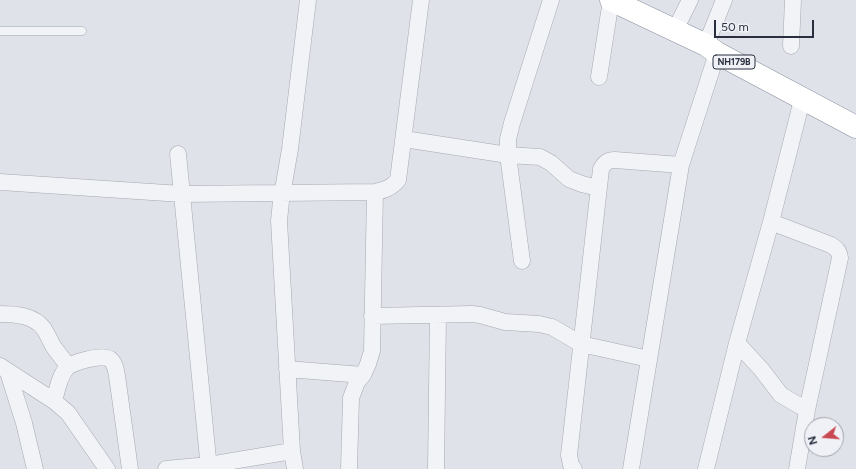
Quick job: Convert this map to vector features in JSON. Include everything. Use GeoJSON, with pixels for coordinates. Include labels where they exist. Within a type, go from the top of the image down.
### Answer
{"type":"FeatureCollection","features":[{"type":"Feature","properties":{"kind":"highway","name":"NH179B"},"geometry":{"type":"LineString","coordinates":[[611,0],[712,49],[802,100],[856,127]]}},
{"type":"Feature","properties":{"kind":"street"},"geometry":{"type":"LineString","coordinates":[[295,469],[292,451],[279,221],[290,149],[308,0]]}},
{"type":"Feature","properties":{"kind":"street"},"geometry":{"type":"LineString","coordinates":[[0,182],[182,194],[282,194],[375,192],[386,190],[392,187],[398,180],[421,0]]}},
{"type":"Feature","properties":{"kind":"street"},"geometry":{"type":"LineString","coordinates":[[522,261],[508,154],[508,139],[551,0]]}},
{"type":"Feature","properties":{"kind":"street"},"geometry":{"type":"LineString","coordinates":[[599,77],[611,0]]}},
{"type":"Feature","properties":{"kind":"street"},"geometry":{"type":"LineString","coordinates":[[675,30],[690,0]]}},
{"type":"Feature","properties":{"kind":"street"},"geometry":{"type":"LineString","coordinates":[[631,469],[681,165],[724,0]]}},
{"type":"Feature","properties":{"kind":"street"},"geometry":{"type":"LineString","coordinates":[[791,46],[794,0]]}},
{"type":"Feature","properties":{"kind":"street"},"geometry":{"type":"LineString","coordinates":[[706,469],[737,343],[771,222],[802,100]]}},
{"type":"Feature","properties":{"kind":"street"},"geometry":{"type":"LineString","coordinates":[[404,139],[508,154],[540,157],[551,163],[569,179],[598,188]]}},
{"type":"Feature","properties":{"kind":"street"},"geometry":{"type":"LineString","coordinates":[[178,154],[209,467]]}},
{"type":"Feature","properties":{"kind":"street"},"geometry":{"type":"LineString","coordinates":[[574,469],[571,465],[569,455],[601,169],[604,163],[608,160],[681,165]]}},
{"type":"Feature","properties":{"kind":"street"},"geometry":{"type":"LineString","coordinates":[[349,469],[351,398],[357,382],[368,364],[372,351],[375,192]]}},
{"type":"Feature","properties":{"kind":"street"},"geometry":{"type":"LineString","coordinates":[[771,222],[831,245],[837,248],[839,252],[839,264],[807,410],[797,469]]}},
{"type":"Feature","properties":{"kind":"street"},"geometry":{"type":"LineString","coordinates":[[0,314],[16,314],[30,318],[37,322],[43,328],[54,347],[68,366]]}},
{"type":"Feature","properties":{"kind":"street"},"geometry":{"type":"LineString","coordinates":[[372,316],[472,314],[505,322],[539,324],[552,327],[581,344],[649,359]]}},
{"type":"Feature","properties":{"kind":"street"},"geometry":{"type":"LineString","coordinates":[[436,469],[438,315]]}},
{"type":"Feature","properties":{"kind":"street"},"geometry":{"type":"LineString","coordinates":[[737,343],[761,369],[781,395],[807,410]]}},
{"type":"Feature","properties":{"kind":"street"},"geometry":{"type":"LineString","coordinates":[[54,401],[59,384],[68,366],[101,357],[108,358],[112,361],[116,367],[130,469]]}},
{"type":"Feature","properties":{"kind":"street"},"geometry":{"type":"LineString","coordinates":[[4,369],[54,401],[68,413],[107,469]]}},
{"type":"Feature","properties":{"kind":"street"},"geometry":{"type":"LineString","coordinates":[[4,369],[24,423],[35,469]]}},
{"type":"Feature","properties":{"kind":"street"},"geometry":{"type":"LineString","coordinates":[[287,369],[363,374]]}},
{"type":"Feature","properties":{"kind":"street"},"geometry":{"type":"LineString","coordinates":[[166,469],[209,467],[292,451]]}},
{"type":"Feature","properties":{"kind":"lane"},"geometry":{"type":"LineString","coordinates":[[0,31],[82,31]]}}]}
